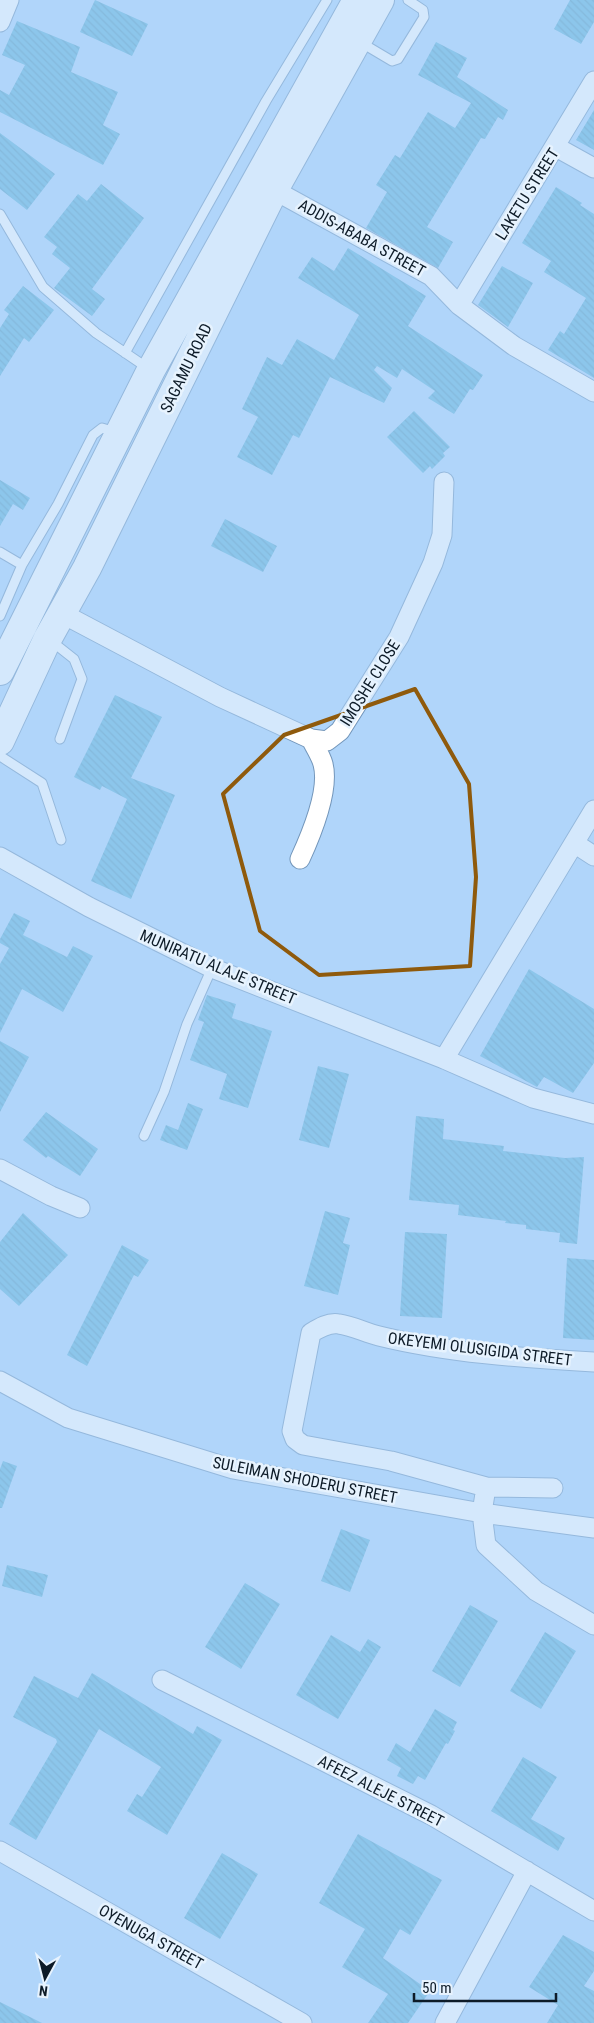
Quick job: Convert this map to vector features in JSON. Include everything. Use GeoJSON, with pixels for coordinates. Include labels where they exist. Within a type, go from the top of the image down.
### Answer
{"type":"FeatureCollection","features":[{"type":"Feature","properties":{"kind":"highway","name":"SAGAMU ROAD"},"geometry":{"type":"LineString","coordinates":[[0,671],[151,370],[357,0]]}},
{"type":"Feature","properties":{"kind":"highway","name":"SAGAMU ROAD"},"geometry":{"type":"LineString","coordinates":[[0,741],[48,638],[63,614],[274,190],[380,0]]}},
{"type":"Feature","properties":{"kind":"highway"},"geometry":{"type":"LineString","coordinates":[[124,423],[155,429]]}},
{"type":"Feature","properties":{"kind":"street"},"geometry":{"type":"LineString","coordinates":[[0,22],[10,0]]}},
{"type":"Feature","properties":{"kind":"street","name":"LAKETU STREET"},"geometry":{"type":"LineString","coordinates":[[458,305],[556,147],[594,81]]}},
{"type":"Feature","properties":{"kind":"street"},"geometry":{"type":"LineString","coordinates":[[556,147],[594,168]]}},
{"type":"Feature","properties":{"kind":"street","name":"ADDIS-ABABA STREET"},"geometry":{"type":"LineString","coordinates":[[274,190],[431,276],[458,305],[514,346],[594,392]]}},
{"type":"Feature","properties":{"kind":"street","name":"IMOSHE CLOSE"},"geometry":{"type":"LineString","coordinates":[[311,739],[327,741],[340,731],[399,637],[432,563],[442,535],[444,482]]}},
{"type":"Feature","properties":{"kind":"street"},"geometry":{"type":"LineString","coordinates":[[63,614],[220,697],[311,739],[324,764],[323,787],[312,831],[300,859]]}},
{"type":"Feature","properties":{"kind":"street"},"geometry":{"type":"LineString","coordinates":[[444,1059],[594,810]]}},
{"type":"Feature","properties":{"kind":"street"},"geometry":{"type":"LineString","coordinates":[[574,844],[594,856]]}},
{"type":"Feature","properties":{"kind":"street","name":"MUNIRATU ALAJE STREET"},"geometry":{"type":"LineString","coordinates":[[0,857],[89,908],[212,968],[444,1059],[533,1098],[594,1114]]}},
{"type":"Feature","properties":{"kind":"street"},"geometry":{"type":"LineString","coordinates":[[0,1169],[51,1196],[80,1208]]}},
{"type":"Feature","properties":{"kind":"street","name":"OKEYEMI OLUSIGIDA STREET"},"geometry":{"type":"LineString","coordinates":[[486,1486],[391,1461],[303,1445],[294,1439],[292,1431],[311,1333],[323,1326],[338,1324],[379,1336],[435,1346],[529,1358],[594,1362]]}},
{"type":"Feature","properties":{"kind":"street","name":"SULEIMAN SHODERU STREET"},"geometry":{"type":"LineString","coordinates":[[0,1381],[68,1418],[233,1469],[482,1513],[594,1528]]}},
{"type":"Feature","properties":{"kind":"street"},"geometry":{"type":"LineString","coordinates":[[553,1488],[486,1486],[482,1513],[486,1545],[536,1592],[594,1625]]}},
{"type":"Feature","properties":{"kind":"street","name":"AFEEZ ALEJE STREET"},"geometry":{"type":"LineString","coordinates":[[162,1680],[430,1815],[594,1911]]}},
{"type":"Feature","properties":{"kind":"street","name":"OYENUGA STREET"},"geometry":{"type":"LineString","coordinates":[[0,1851],[302,2023]]}},
{"type":"Feature","properties":{"kind":"street"},"geometry":{"type":"LineString","coordinates":[[445,2023],[527,1871]]}},
{"type":"Feature","properties":{"kind":"lane"},"geometry":{"type":"LineString","coordinates":[[125,353],[266,101],[327,0]]}},
{"type":"Feature","properties":{"kind":"lane"},"geometry":{"type":"LineString","coordinates":[[358,40],[392,61],[398,59],[424,17],[422,10],[408,0]]}},
{"type":"Feature","properties":{"kind":"lane"},"geometry":{"type":"LineString","coordinates":[[0,214],[43,287],[96,333],[151,370]]}},
{"type":"Feature","properties":{"kind":"lane"},"geometry":{"type":"LineString","coordinates":[[0,616],[22,565],[58,504],[93,435],[102,428],[124,423]]}},
{"type":"Feature","properties":{"kind":"lane"},"geometry":{"type":"LineString","coordinates":[[0,552],[22,565]]}},
{"type":"Feature","properties":{"kind":"lane"},"geometry":{"type":"LineString","coordinates":[[48,638],[74,659],[82,679],[60,738]]}},
{"type":"Feature","properties":{"kind":"lane"},"geometry":{"type":"LineString","coordinates":[[0,756],[42,783],[61,840]]}},
{"type":"Feature","properties":{"kind":"lane"},"geometry":{"type":"LineString","coordinates":[[144,1136],[164,1092],[187,1024],[212,968]]}},
{"type":"Feature","properties":{"kind":"highlighted area"},"geometry":{"type":"Polygon","coordinates":[[[415,689],[469,784],[476,877],[470,966],[319,975],[260,931],[223,794],[284,735],[415,689]]]}},
{"type":"Feature","properties":{"kind":"building"},"geometry":{"type":"Polygon","coordinates":[[[95,0],[148,24],[132,56],[80,32],[95,0]]]}},
{"type":"Feature","properties":{"kind":"building"},"geometry":{"type":"Polygon","coordinates":[[[570,0],[594,0],[594,22],[581,44],[554,29],[570,0]]]}},
{"type":"Feature","properties":{"kind":"building"},"geometry":{"type":"Polygon","coordinates":[[[17,21],[80,47],[71,72],[118,92],[103,125],[120,134],[103,165],[0,112],[0,90],[9,95],[25,65],[2,55],[17,21]]]}},
{"type":"Feature","properties":{"kind":"building"},"geometry":{"type":"Polygon","coordinates":[[[436,42],[467,58],[457,77],[508,110],[503,120],[498,117],[485,139],[481,138],[427,227],[453,242],[438,268],[366,228],[387,192],[376,185],[395,155],[400,158],[428,112],[455,128],[471,103],[418,75],[436,42]]]}},
{"type":"Feature","properties":{"kind":"building"},"geometry":{"type":"Polygon","coordinates":[[[594,110],[594,150],[576,140],[594,110]]]}},
{"type":"Feature","properties":{"kind":"building"},"geometry":{"type":"Polygon","coordinates":[[[0,133],[55,174],[27,210],[0,189],[0,133]]]}},
{"type":"Feature","properties":{"kind":"building"},"geometry":{"type":"Polygon","coordinates":[[[101,184],[144,218],[92,289],[105,299],[92,316],[54,288],[70,268],[52,254],[57,247],[44,237],[78,194],[87,201],[101,184]]]}},
{"type":"Feature","properties":{"kind":"building"},"geometry":{"type":"Polygon","coordinates":[[[556,187],[582,203],[580,205],[594,214],[594,378],[548,350],[560,331],[564,334],[586,298],[544,272],[551,261],[522,243],[556,187]]]}},
{"type":"Feature","properties":{"kind":"building"},"geometry":{"type":"Polygon","coordinates":[[[348,248],[426,296],[408,326],[483,375],[473,390],[470,389],[454,414],[428,398],[435,391],[402,369],[397,378],[377,366],[374,370],[392,388],[384,403],[330,377],[299,438],[293,435],[272,475],[237,457],[258,417],[242,409],[267,357],[282,365],[297,339],[334,360],[359,315],[298,278],[312,257],[334,271],[348,248]]]}},
{"type":"Feature","properties":{"kind":"building"},"geometry":{"type":"Polygon","coordinates":[[[502,266],[533,283],[508,327],[478,305],[502,266]]]}},
{"type":"Feature","properties":{"kind":"building"},"geometry":{"type":"Polygon","coordinates":[[[23,286],[54,310],[29,342],[24,338],[0,376],[0,328],[9,314],[4,310],[23,286]]]}},
{"type":"Feature","properties":{"kind":"building"},"geometry":{"type":"Polygon","coordinates":[[[414,411],[450,447],[443,453],[445,456],[432,469],[430,466],[423,473],[387,437],[414,411]]]}},
{"type":"Feature","properties":{"kind":"building"},"geometry":{"type":"Polygon","coordinates":[[[0,480],[30,498],[23,510],[13,504],[0,526],[0,480]]]}},
{"type":"Feature","properties":{"kind":"building"},"geometry":{"type":"Polygon","coordinates":[[[225,519],[277,546],[263,572],[211,546],[225,519]]]}},
{"type":"Feature","properties":{"kind":"building"},"geometry":{"type":"Polygon","coordinates":[[[115,695],[162,717],[131,778],[175,795],[131,899],[91,881],[127,799],[102,786],[100,790],[74,777],[115,695]]]}},
{"type":"Feature","properties":{"kind":"building"},"geometry":{"type":"Polygon","coordinates":[[[14,913],[30,921],[23,935],[67,957],[73,946],[93,956],[63,1012],[22,989],[0,1033],[0,964],[9,948],[0,943],[0,939],[14,913]]]}},
{"type":"Feature","properties":{"kind":"building"},"geometry":{"type":"Polygon","coordinates":[[[529,969],[594,1009],[594,1063],[573,1093],[544,1077],[537,1087],[480,1056],[529,969]]]}},
{"type":"Feature","properties":{"kind":"building"},"geometry":{"type":"Polygon","coordinates":[[[207,995],[236,1004],[232,1018],[272,1031],[248,1108],[219,1099],[227,1074],[190,1060],[204,1022],[198,1020],[207,995]]]}},
{"type":"Feature","properties":{"kind":"building"},"geometry":{"type":"Polygon","coordinates":[[[0,1041],[29,1057],[0,1112],[0,1041]]]}},
{"type":"Feature","properties":{"kind":"building"},"geometry":{"type":"Polygon","coordinates":[[[318,1066],[349,1074],[329,1148],[299,1140],[318,1066]]]}},
{"type":"Feature","properties":{"kind":"building"},"geometry":{"type":"Polygon","coordinates":[[[188,1103],[203,1109],[187,1150],[160,1140],[166,1125],[178,1130],[188,1103]]]}},
{"type":"Feature","properties":{"kind":"building"},"geometry":{"type":"Polygon","coordinates":[[[46,1112],[98,1149],[80,1176],[48,1156],[46,1158],[23,1140],[46,1112]]]}},
{"type":"Feature","properties":{"kind":"building"},"geometry":{"type":"Polygon","coordinates":[[[416,1116],[444,1119],[443,1139],[504,1146],[503,1151],[565,1158],[584,1157],[577,1244],[559,1242],[560,1233],[526,1229],[526,1225],[505,1223],[506,1221],[458,1215],[459,1205],[409,1200],[416,1116]]]}},
{"type":"Feature","properties":{"kind":"building"},"geometry":{"type":"Polygon","coordinates":[[[325,1211],[350,1218],[343,1243],[350,1245],[338,1295],[304,1286],[325,1211]]]}},
{"type":"Feature","properties":{"kind":"building"},"geometry":{"type":"Polygon","coordinates":[[[23,1213],[68,1255],[19,1306],[0,1289],[0,1242],[23,1213]]]}},
{"type":"Feature","properties":{"kind":"building"},"geometry":{"type":"Polygon","coordinates":[[[405,1232],[447,1234],[442,1318],[400,1316],[405,1232]]]}},
{"type":"Feature","properties":{"kind":"building"},"geometry":{"type":"Polygon","coordinates":[[[122,1245],[149,1260],[138,1277],[134,1275],[87,1366],[67,1355],[122,1245]]]}},
{"type":"Feature","properties":{"kind":"building"},"geometry":{"type":"Polygon","coordinates":[[[567,1258],[594,1260],[594,1340],[563,1338],[567,1258]]]}},
{"type":"Feature","properties":{"kind":"building"},"geometry":{"type":"Polygon","coordinates":[[[3,1461],[17,1466],[2,1508],[0,1508],[0,1469],[3,1461]]]}},
{"type":"Feature","properties":{"kind":"building"},"geometry":{"type":"Polygon","coordinates":[[[341,1529],[370,1540],[350,1592],[321,1581],[341,1529]]]}},
{"type":"Feature","properties":{"kind":"building"},"geometry":{"type":"Polygon","coordinates":[[[7,1565],[48,1575],[42,1597],[2,1586],[7,1565]]]}},
{"type":"Feature","properties":{"kind":"building"},"geometry":{"type":"Polygon","coordinates":[[[245,1583],[280,1604],[241,1669],[205,1647],[245,1583]]]}},
{"type":"Feature","properties":{"kind":"building"},"geometry":{"type":"Polygon","coordinates":[[[470,1605],[498,1621],[460,1687],[432,1671],[470,1605]]]}},
{"type":"Feature","properties":{"kind":"building"},"geometry":{"type":"Polygon","coordinates":[[[545,1632],[576,1651],[541,1709],[510,1691],[545,1632]]]}},
{"type":"Feature","properties":{"kind":"building"},"geometry":{"type":"Polygon","coordinates":[[[331,1635],[360,1652],[368,1639],[381,1647],[338,1719],[296,1695],[331,1635]]]}},
{"type":"Feature","properties":{"kind":"building"},"geometry":{"type":"Polygon","coordinates":[[[92,1673],[193,1734],[197,1726],[222,1740],[167,1835],[127,1811],[137,1794],[142,1797],[161,1767],[99,1729],[36,1840],[9,1824],[57,1742],[56,1739],[13,1717],[34,1676],[78,1698],[92,1673]]]}},
{"type":"Feature","properties":{"kind":"building"},"geometry":{"type":"Polygon","coordinates":[[[435,1709],[457,1722],[453,1730],[455,1731],[425,1780],[418,1776],[413,1784],[397,1776],[401,1768],[387,1760],[396,1743],[410,1752],[435,1709]]]}},
{"type":"Feature","properties":{"kind":"building"},"geometry":{"type":"Polygon","coordinates":[[[523,1757],[557,1777],[531,1819],[565,1838],[558,1851],[491,1811],[523,1757]]]}},
{"type":"Feature","properties":{"kind":"building"},"geometry":{"type":"Polygon","coordinates":[[[358,1834],[442,1880],[410,1935],[400,1929],[383,1958],[430,1991],[408,2023],[368,2023],[388,1994],[342,1967],[365,1929],[319,1903],[358,1834]]]}},
{"type":"Feature","properties":{"kind":"building"},"geometry":{"type":"Polygon","coordinates":[[[222,1853],[258,1874],[220,1939],[184,1918],[222,1853]]]}},
{"type":"Feature","properties":{"kind":"building"},"geometry":{"type":"Polygon","coordinates":[[[563,1935],[594,1952],[594,1971],[584,1986],[594,1991],[594,2023],[547,2023],[558,2005],[529,1987],[563,1935]]]}},
{"type":"Feature","properties":{"kind":"building"},"geometry":{"type":"Polygon","coordinates":[[[0,2002],[42,2023],[0,2023],[0,2002]]]}}]}
